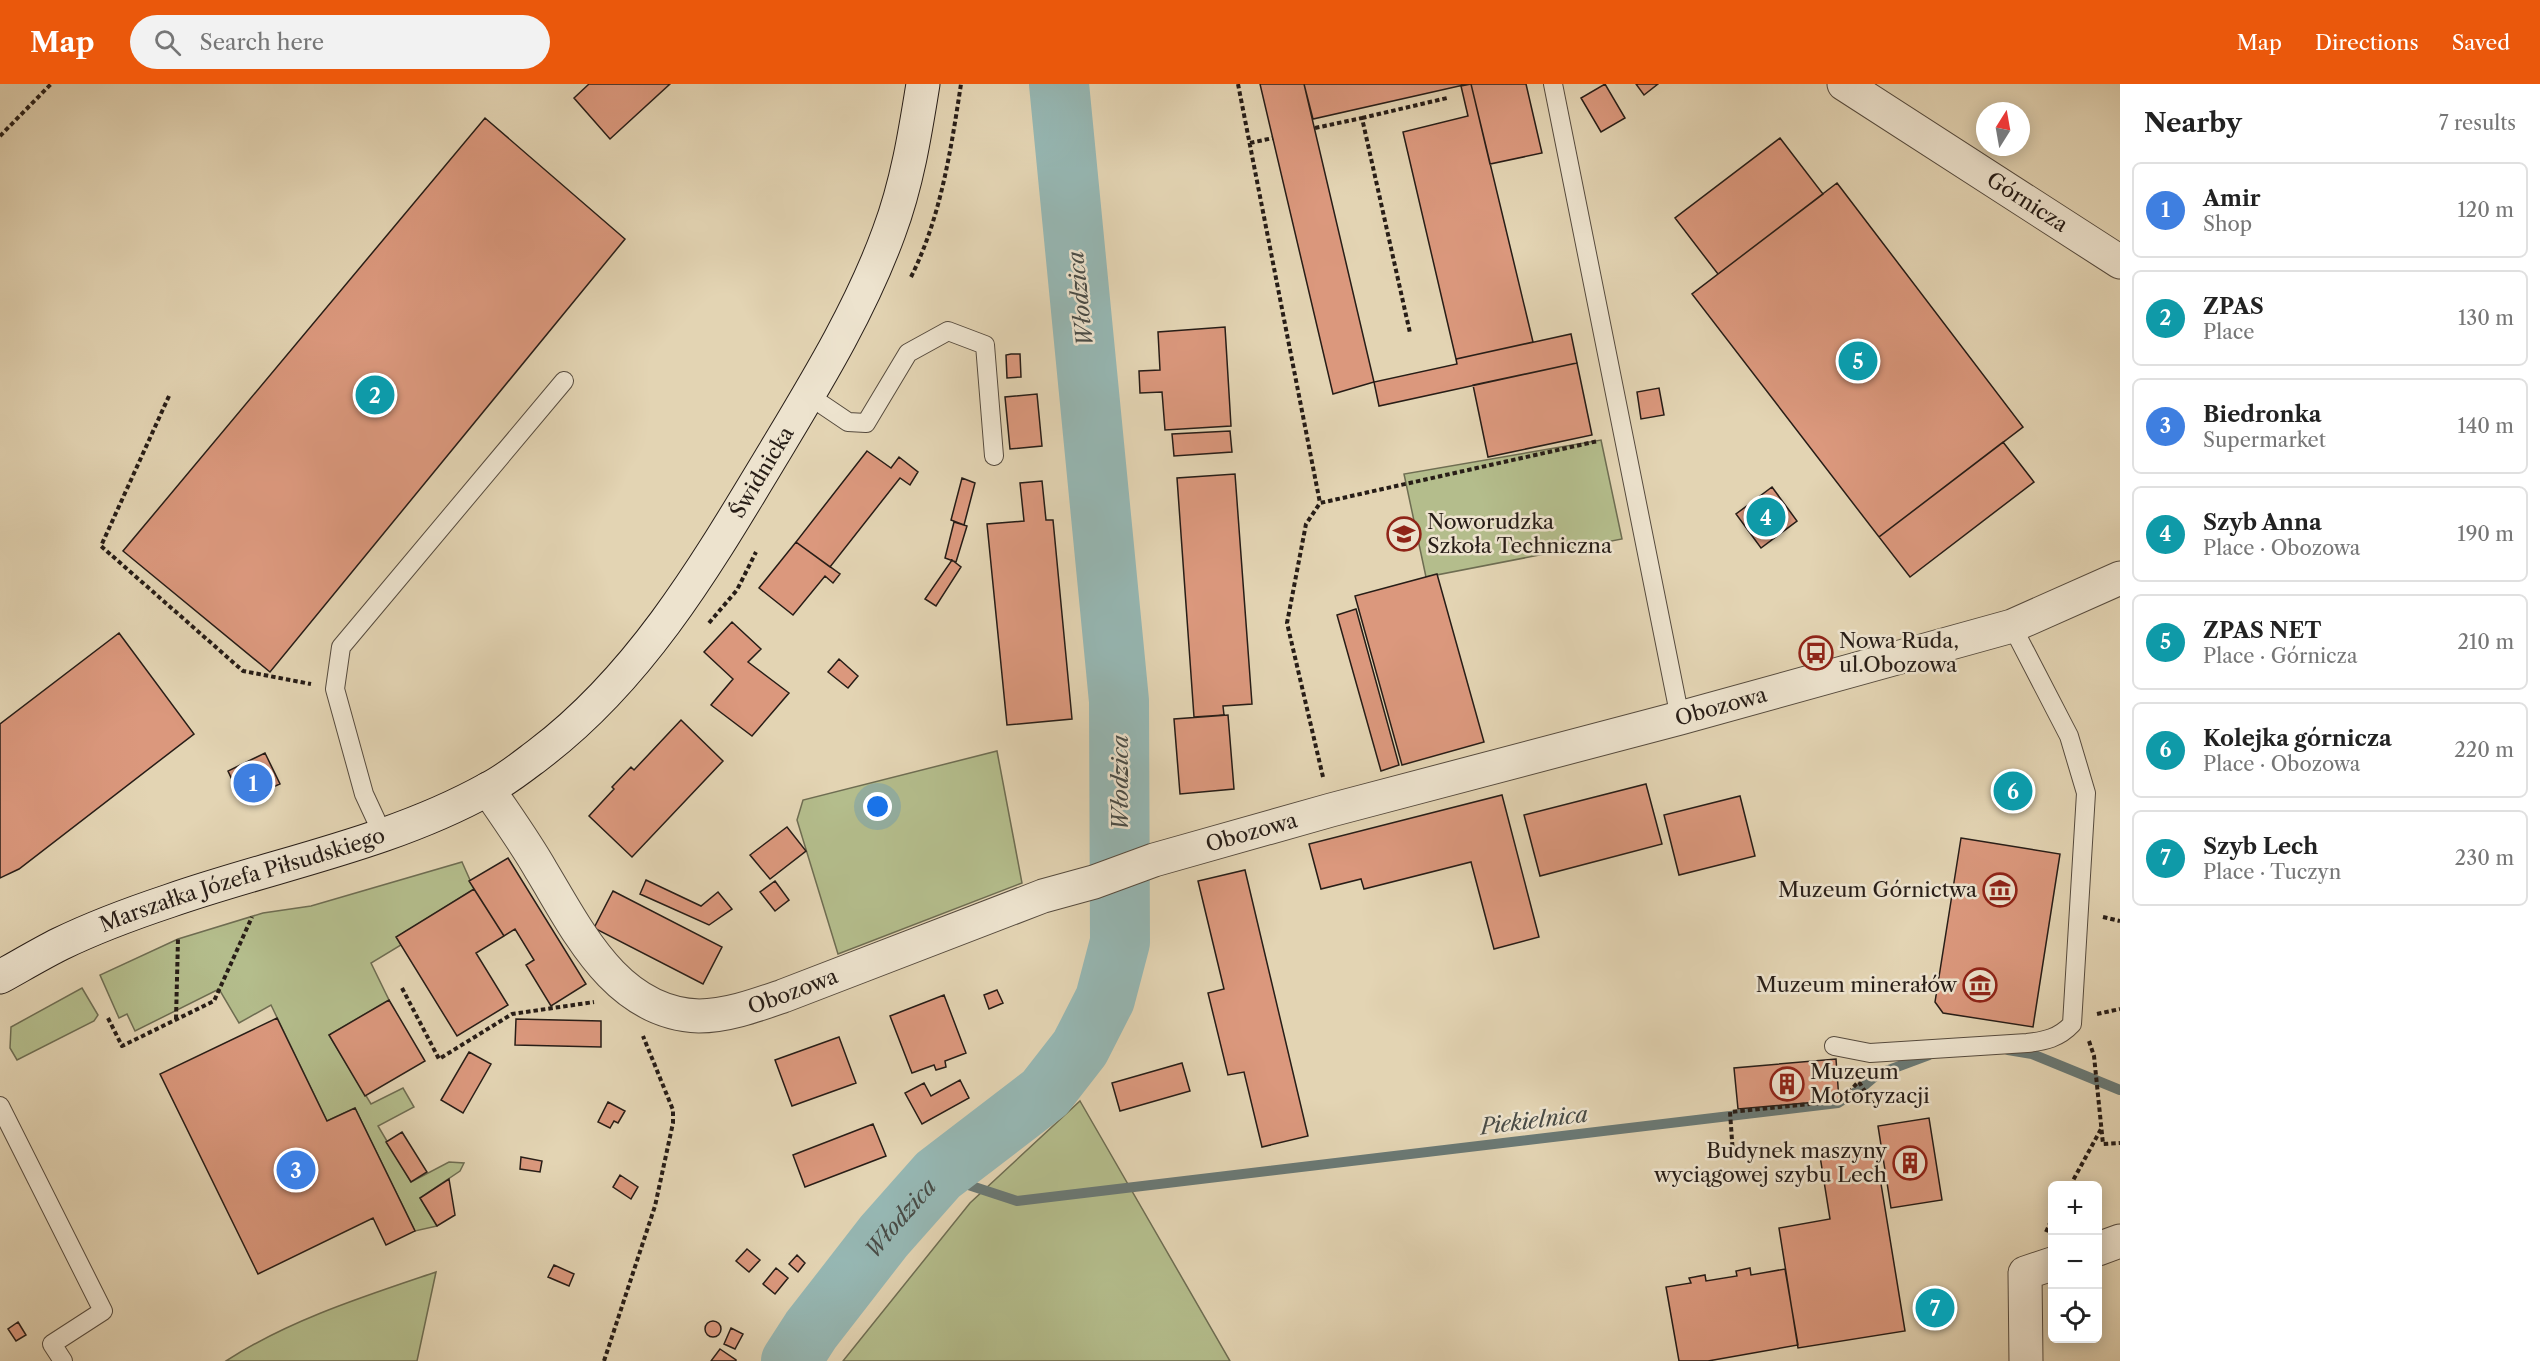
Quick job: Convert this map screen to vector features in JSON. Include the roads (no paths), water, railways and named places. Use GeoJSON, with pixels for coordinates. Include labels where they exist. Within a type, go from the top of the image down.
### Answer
{"type":"FeatureCollection","features":[{"type":"Feature","properties":{"kind":"street","name":"Świdnicka"},"geometry":{"type":"LineString","coordinates":[[488,789],[545,749],[580,720],[659,633],[709,561],[808,395],[846,325],[889,232],[907,179],[923,84]]}},
{"type":"Feature","properties":{"kind":"street","name":"Górnicza"},"geometry":{"type":"LineString","coordinates":[[1844,84],[2120,261]]}},
{"type":"Feature","properties":{"kind":"street","name":"Obozowa"},"geometry":{"type":"LineString","coordinates":[[488,789],[522,838],[588,948],[607,972],[633,992],[664,1010],[699,1016],[741,1010],[794,992],[1042,896],[1094,882],[1154,860],[2012,626],[2120,578]]}},
{"type":"Feature","properties":{"kind":"street","name":"Marszałka Józefa Piłsudskiego"},"geometry":{"type":"LineString","coordinates":[[0,977],[62,943],[170,901],[383,835],[488,789]]}},
{"type":"Feature","properties":{"kind":"street"},"geometry":{"type":"LineString","coordinates":[[2102,1247],[2120,1242]]}},
{"type":"Feature","properties":{"kind":"street"},"geometry":{"type":"LineString","coordinates":[[2026,1361],[2025,1273],[2048,1265]]}},
{"type":"Feature","properties":{"kind":"lane"},"geometry":{"type":"LineString","coordinates":[[1553,84],[1680,718]]}},
{"type":"Feature","properties":{"kind":"lane"},"geometry":{"type":"LineString","coordinates":[[808,395],[848,422],[866,423],[908,353],[948,331],[985,345],[994,456]]}},
{"type":"Feature","properties":{"kind":"lane"},"geometry":{"type":"LineString","coordinates":[[383,835],[364,794],[335,689],[341,647],[564,381]]}},
{"type":"Feature","properties":{"kind":"lane"},"geometry":{"type":"LineString","coordinates":[[1834,1046],[1870,1053],[2027,1043],[2047,1041],[2064,1033],[2072,1024],[2086,794],[2069,736],[2012,626]]}},
{"type":"Feature","properties":{"kind":"lane"},"geometry":{"type":"LineString","coordinates":[[0,1106],[103,1311],[52,1344],[63,1361]]}},
{"type":"Feature","properties":{"kind":"waterway","name":"Włodzica"},"geometry":{"type":"LineString","coordinates":[[791,1361],[811,1330],[884,1236],[938,1175],[1045,1093],[1080,1048],[1105,999],[1120,942],[1119,701],[1059,84]]}},
{"type":"Feature","properties":{"kind":"waterway","name":"Piekielnica"},"geometry":{"type":"LineString","coordinates":[[2008,1050],[2032,1054],[2120,1090]]}},
{"type":"Feature","properties":{"kind":"waterway","name":"Piekielnica"},"geometry":{"type":"LineString","coordinates":[[938,1175],[1017,1201],[1838,1103],[1859,1090],[1878,1074],[1929,1055]]}},
{"type":"Feature","properties":{"kind":"place","name":"ZPAS NET"},"geometry":{"type":"Point","coordinates":[1858,361]}},
{"type":"Feature","properties":{"kind":"place","name":"ZPAS"},"geometry":{"type":"Point","coordinates":[375,395]}},
{"type":"Feature","properties":{"kind":"place","name":"Szyb Anna"},"geometry":{"type":"Point","coordinates":[1766,517]}},
{"type":"Feature","properties":{"kind":"place","name":"Noworudzka Szkoła Techniczna"},"geometry":{"type":"Point","coordinates":[1404,534]}},
{"type":"Feature","properties":{"kind":"place","name":"Nowa Ruda, ul.Obozowa"},"geometry":{"type":"Point","coordinates":[1816,653]}},
{"type":"Feature","properties":{"kind":"place","name":"Amir"},"geometry":{"type":"Point","coordinates":[253,783]}},
{"type":"Feature","properties":{"kind":"place","name":"Kolejka górnicza"},"geometry":{"type":"Point","coordinates":[2013,791]}},
{"type":"Feature","properties":{"kind":"place","name":"Muzeum Górnictwa"},"geometry":{"type":"Point","coordinates":[2000,890]}},
{"type":"Feature","properties":{"kind":"place","name":"Muzeum minerałów"},"geometry":{"type":"Point","coordinates":[1980,985]}},
{"type":"Feature","properties":{"kind":"place","name":"Muzeum Motoryzacji"},"geometry":{"type":"Point","coordinates":[1787,1084]}},
{"type":"Feature","properties":{"kind":"place","name":"Budynek maszyny wyciągowej szybu Lech"},"geometry":{"type":"Point","coordinates":[1910,1163]}},
{"type":"Feature","properties":{"kind":"place","name":"Biedronka"},"geometry":{"type":"Point","coordinates":[296,1170]}},
{"type":"Feature","properties":{"kind":"place","name":"Szyb Lech"},"geometry":{"type":"Point","coordinates":[1935,1308]}}]}
